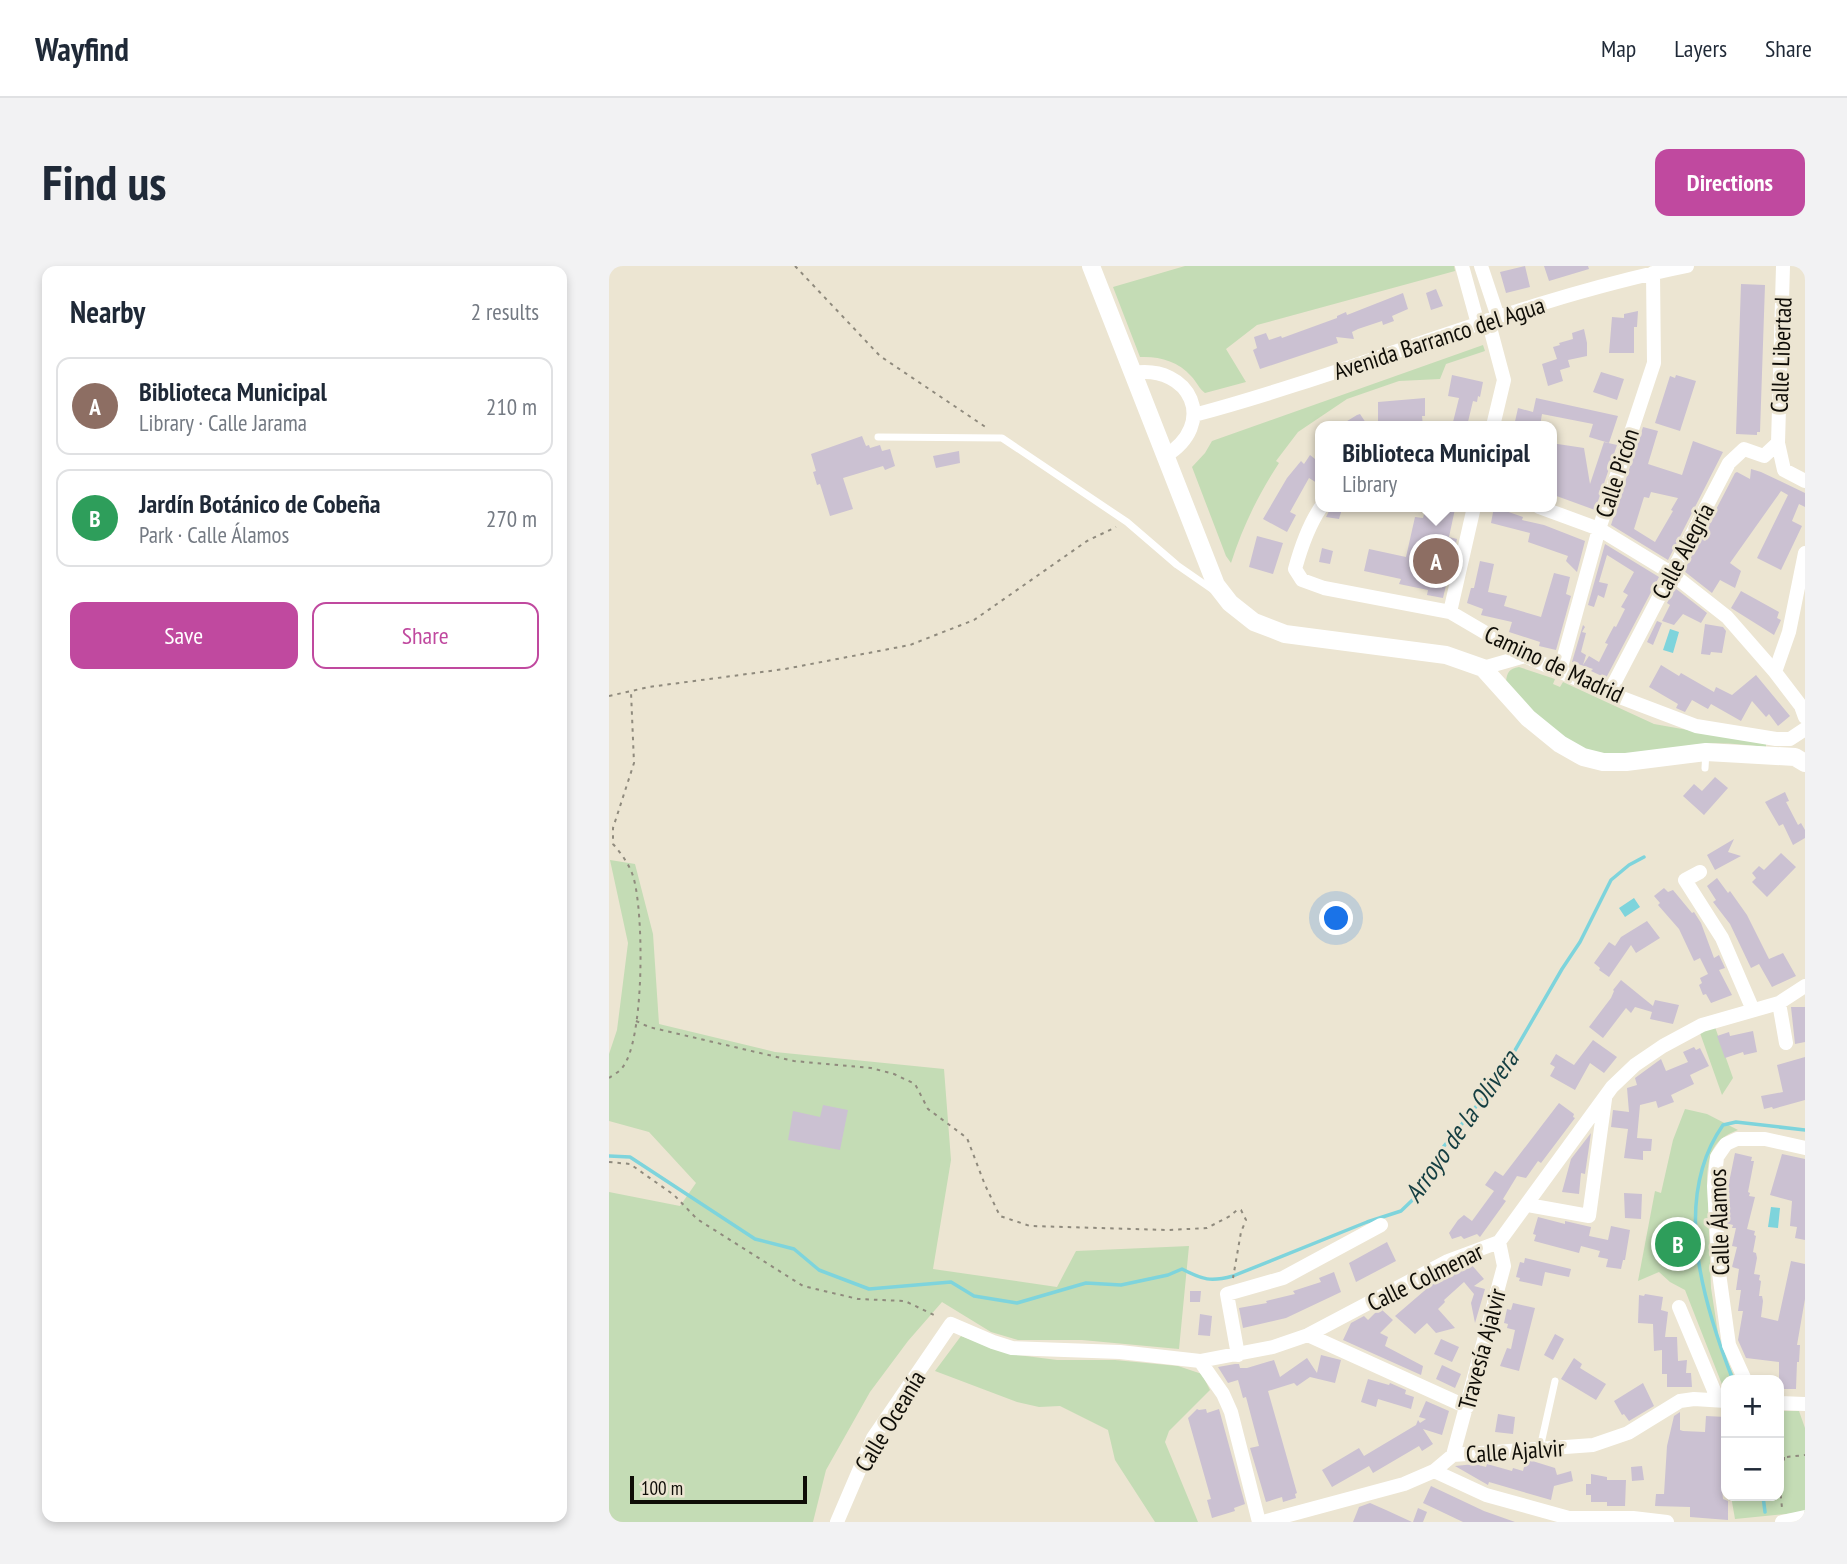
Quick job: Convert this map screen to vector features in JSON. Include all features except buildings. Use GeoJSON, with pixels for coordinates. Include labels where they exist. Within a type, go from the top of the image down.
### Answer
{"type":"FeatureCollection","features":[{"type":"Feature","properties":{"kind":"street"},"geometry":{"type":"LineString","coordinates":[[1091,266],[1216,585],[1230,603],[1254,622],[1285,634],[1446,654],[1483,668],[1528,718],[1560,744],[1583,757],[1603,762],[1800,760],[1790,738],[1805,729]]}},
{"type":"Feature","properties":{"kind":"street"},"geometry":{"type":"LineString","coordinates":[[1462,266],[1488,320]]}},
{"type":"Feature","properties":{"kind":"street"},"geometry":{"type":"LineString","coordinates":[[1481,266],[1488,320],[1504,380],[1494,421]]}},
{"type":"Feature","properties":{"kind":"street","name":"Avenida Barranco del Agua"},"geometry":{"type":"LineString","coordinates":[[1194,415],[1255,398],[1488,320],[1686,266]]}},
{"type":"Feature","properties":{"kind":"street","name":"Calle Libertad"},"geometry":{"type":"LineString","coordinates":[[1783,266],[1778,443],[1784,470]]}},
{"type":"Feature","properties":{"kind":"street","name":"Calle Picón"},"geometry":{"type":"LineString","coordinates":[[1560,671],[1599,529],[1654,363],[1653,273]]}},
{"type":"Feature","properties":{"kind":"street"},"geometry":{"type":"LineString","coordinates":[[1133,373],[1147,371],[1166,375],[1182,385],[1191,397],[1194,415],[1191,430],[1184,441],[1165,456]]}},
{"type":"Feature","properties":{"kind":"street"},"geometry":{"type":"LineString","coordinates":[[1778,443],[1764,456],[1805,481]]}},
{"type":"Feature","properties":{"kind":"street","name":"Calle Alegría"},"geometry":{"type":"LineString","coordinates":[[1609,693],[1729,463],[1744,449],[1764,456]]}},
{"type":"Feature","properties":{"kind":"street","name":"Camino de Madrid"},"geometry":{"type":"LineString","coordinates":[[1318,512],[1305,538],[1295,569],[1302,580],[1365,597],[1450,612],[1525,656],[1609,693],[1696,726],[1762,737],[1790,738]]}},
{"type":"Feature","properties":{"kind":"street"},"geometry":{"type":"LineString","coordinates":[[1450,612],[1473,512]]}},
{"type":"Feature","properties":{"kind":"street"},"geometry":{"type":"LineString","coordinates":[[1553,512],[1599,529],[1671,573],[1727,617],[1775,672],[1801,706],[1805,717]]}},
{"type":"Feature","properties":{"kind":"street"},"geometry":{"type":"LineString","coordinates":[[1775,672],[1789,632],[1805,553]]}},
{"type":"Feature","properties":{"kind":"street"},"geometry":{"type":"LineString","coordinates":[[1483,668],[1525,656]]}},
{"type":"Feature","properties":{"kind":"street"},"geometry":{"type":"LineString","coordinates":[[1700,872],[1685,880],[1722,938],[1753,1010]]}},
{"type":"Feature","properties":{"kind":"street","name":"Calle Colmenar"},"geometry":{"type":"LineString","coordinates":[[951,1324],[1012,1348],[1120,1352],[1200,1361],[1273,1347],[1308,1335],[1448,1261],[1499,1242],[1605,1096],[1635,1065],[1702,1025],[1779,1003],[1805,986]]}},
{"type":"Feature","properties":{"kind":"street"},"geometry":{"type":"LineString","coordinates":[[1779,1003],[1786,1043]]}},
{"type":"Feature","properties":{"kind":"street"},"geometry":{"type":"LineString","coordinates":[[1528,1205],[1589,1216],[1605,1096]]}},
{"type":"Feature","properties":{"kind":"street","name":"Calle Álamos"},"geometry":{"type":"LineString","coordinates":[[1743,1375],[1729,1345],[1719,1273],[1714,1186],[1717,1157],[1726,1144],[1737,1139],[1765,1139],[1805,1148]]}},
{"type":"Feature","properties":{"kind":"street"},"geometry":{"type":"LineString","coordinates":[[1238,1355],[1227,1294],[1283,1278],[1381,1225]]}},
{"type":"Feature","properties":{"kind":"street","name":"Travesía Ajalvir"},"geometry":{"type":"LineString","coordinates":[[1453,1455],[1504,1266],[1499,1242]]}},
{"type":"Feature","properties":{"kind":"street"},"geometry":{"type":"LineString","coordinates":[[1679,1307],[1721,1398]]}},
{"type":"Feature","properties":{"kind":"street","name":"Calle Oceanía"},"geometry":{"type":"LineString","coordinates":[[837,1522],[873,1438],[951,1324]]}},
{"type":"Feature","properties":{"kind":"street"},"geometry":{"type":"LineString","coordinates":[[1308,1335],[1467,1407]]}},
{"type":"Feature","properties":{"kind":"street"},"geometry":{"type":"LineString","coordinates":[[1200,1361],[1223,1394],[1231,1412],[1261,1522]]}},
{"type":"Feature","properties":{"kind":"street","name":"Calle Ajalvir"},"geometry":{"type":"LineString","coordinates":[[1261,1522],[1404,1484],[1434,1471],[1453,1455],[1593,1445],[1613,1440],[1680,1401],[1721,1400]]}},
{"type":"Feature","properties":{"kind":"street"},"geometry":{"type":"LineString","coordinates":[[1784,1403],[1805,1404]]}},
{"type":"Feature","properties":{"kind":"street"},"geometry":{"type":"LineString","coordinates":[[1434,1471],[1486,1495],[1569,1518],[1633,1518],[1667,1522]]}},
{"type":"Feature","properties":{"kind":"street"},"geometry":{"type":"LineString","coordinates":[[1782,1522],[1805,1517]]}},
{"type":"Feature","properties":{"kind":"lane"},"geometry":{"type":"LineString","coordinates":[[878,437],[1002,438],[1127,522],[1177,565],[1230,603]]}},
{"type":"Feature","properties":{"kind":"lane"},"geometry":{"type":"LineString","coordinates":[[1540,1449],[1555,1381]]}},
{"type":"Feature","properties":{"kind":"path"},"geometry":{"type":"LineString","coordinates":[[795,266],[880,356],[1002,438]]}},
{"type":"Feature","properties":{"kind":"path"},"geometry":{"type":"LineString","coordinates":[[609,696],[785,670],[910,645],[974,620],[1087,541],[1127,522]]}},
{"type":"Feature","properties":{"kind":"path"},"geometry":{"type":"LineString","coordinates":[[609,1078],[623,1067],[633,1037],[642,939],[633,877],[623,856],[613,844],[613,828],[634,763],[630,691]]}},
{"type":"Feature","properties":{"kind":"path"},"geometry":{"type":"LineString","coordinates":[[636,1021],[649,1027],[794,1061],[871,1068],[894,1074],[915,1084],[927,1109],[967,1138],[1000,1216],[1030,1226],[1169,1230],[1207,1228],[1241,1210],[1246,1220],[1233,1268],[1233,1293]]}},
{"type":"Feature","properties":{"kind":"path"},"geometry":{"type":"LineString","coordinates":[[609,1162],[630,1164],[674,1195],[697,1219],[803,1286],[858,1299],[905,1301],[951,1324]]}},
{"type":"Feature","properties":{"kind":"path"},"geometry":{"type":"LineString","coordinates":[[1784,1464],[1786,1457],[1805,1455]]}},
{"type":"Feature","properties":{"kind":"path"},"geometry":{"type":"LineString","coordinates":[[1781,1501],[1782,1522]]}},
{"type":"Feature","properties":{"kind":"green space"},"geometry":{"type":"Polygon","coordinates":[[[1185,266],[1454,266],[1455,271],[1257,325],[1226,349],[1246,382],[1205,393],[1186,371],[1174,363],[1154,357],[1140,357],[1113,287],[1185,266]]]}},
{"type":"Feature","properties":{"kind":"green space"},"geometry":{"type":"Polygon","coordinates":[[[1483,345],[1485,351],[1446,364],[1440,379],[1399,381],[1347,399],[1298,432],[1276,461],[1279,463],[1252,511],[1231,563],[1192,467],[1212,441],[1483,345]]]}},
{"type":"Feature","properties":{"kind":"green space"},"geometry":{"type":"Polygon","coordinates":[[[1519,667],[1555,679],[1553,684],[1560,687],[1563,682],[1654,724],[1766,744],[1766,747],[1709,743],[1621,754],[1589,750],[1563,739],[1554,732],[1506,682],[1509,672],[1519,667]]]}},
{"type":"Feature","properties":{"kind":"green space"},"geometry":{"type":"Polygon","coordinates":[[[610,860],[635,864],[653,934],[659,1024],[775,1052],[944,1069],[951,1160],[933,1269],[1057,1287],[1076,1251],[1189,1246],[1179,1349],[1082,1340],[1018,1340],[991,1332],[942,1302],[908,1341],[870,1392],[826,1470],[813,1522],[609,1520],[609,1192],[680,1206],[696,1183],[649,1132],[609,1121],[609,1054],[617,1030],[628,943],[610,860]]]}},
{"type":"Feature","properties":{"kind":"green space"},"geometry":{"type":"Polygon","coordinates":[[[1715,1027],[1733,1078],[1722,1095],[1700,1033],[1715,1027]]]}},
{"type":"Feature","properties":{"kind":"green space"},"geometry":{"type":"Polygon","coordinates":[[[1685,1109],[1707,1114],[1738,1130],[1723,1137],[1714,1147],[1707,1177],[1711,1288],[1720,1346],[1734,1375],[1721,1375],[1721,1382],[1685,1290],[1659,1272],[1638,1281],[1655,1191],[1661,1193],[1673,1140],[1685,1109]]]}},
{"type":"Feature","properties":{"kind":"green space"},"geometry":{"type":"Polygon","coordinates":[[[961,1336],[1011,1354],[1057,1360],[1115,1360],[1178,1366],[1202,1374],[1210,1390],[1169,1431],[1165,1442],[1198,1522],[1155,1522],[1115,1460],[1108,1430],[1060,1406],[1039,1407],[1017,1402],[935,1371],[961,1336]]]}},
{"type":"Feature","properties":{"kind":"green space"},"geometry":{"type":"Polygon","coordinates":[[[1784,1411],[1799,1411],[1805,1428],[1805,1512],[1735,1519],[1732,1501],[1784,1501],[1784,1411]]]}},
{"type":"Feature","properties":{"kind":"water"},"geometry":{"type":"Polygon","coordinates":[[[1670,629],[1679,632],[1673,653],[1663,650],[1670,629]]]}},
{"type":"Feature","properties":{"kind":"water"},"geometry":{"type":"Polygon","coordinates":[[[1634,898],[1640,907],[1625,917],[1619,908],[1634,898]]]}},
{"type":"Feature","properties":{"kind":"water"},"geometry":{"type":"Polygon","coordinates":[[[1771,1207],[1780,1208],[1778,1228],[1768,1227],[1771,1207]]]}},
{"type":"Feature","properties":{"kind":"waterway","name":"Arroyo de la Olivera"},"geometry":{"type":"LineString","coordinates":[[609,1156],[630,1157],[755,1239],[794,1249],[819,1270],[869,1289],[951,1282],[974,1296],[1017,1303],[1086,1283],[1121,1285],[1168,1275],[1182,1269],[1207,1279],[1233,1276],[1401,1211],[1424,1189],[1436,1156],[1499,1078],[1580,942],[1611,880],[1644,857]]}},
{"type":"Feature","properties":{"kind":"waterway"},"geometry":{"type":"LineString","coordinates":[[1731,1375],[1711,1318],[1697,1251],[1695,1218],[1698,1185],[1707,1154],[1723,1125],[1736,1122],[1805,1130]]}},
{"type":"Feature","properties":{"kind":"waterway"},"geometry":{"type":"LineString","coordinates":[[1764,1501],[1765,1512]]}},
{"type":"Feature","properties":{"kind":"place","name":"Biblioteca Municipal"},"geometry":{"type":"Point","coordinates":[1436,561]}},
{"type":"Feature","properties":{"kind":"place","name":"Jardín Botánico de Cobeña"},"geometry":{"type":"Point","coordinates":[1678,1244]}}]}
